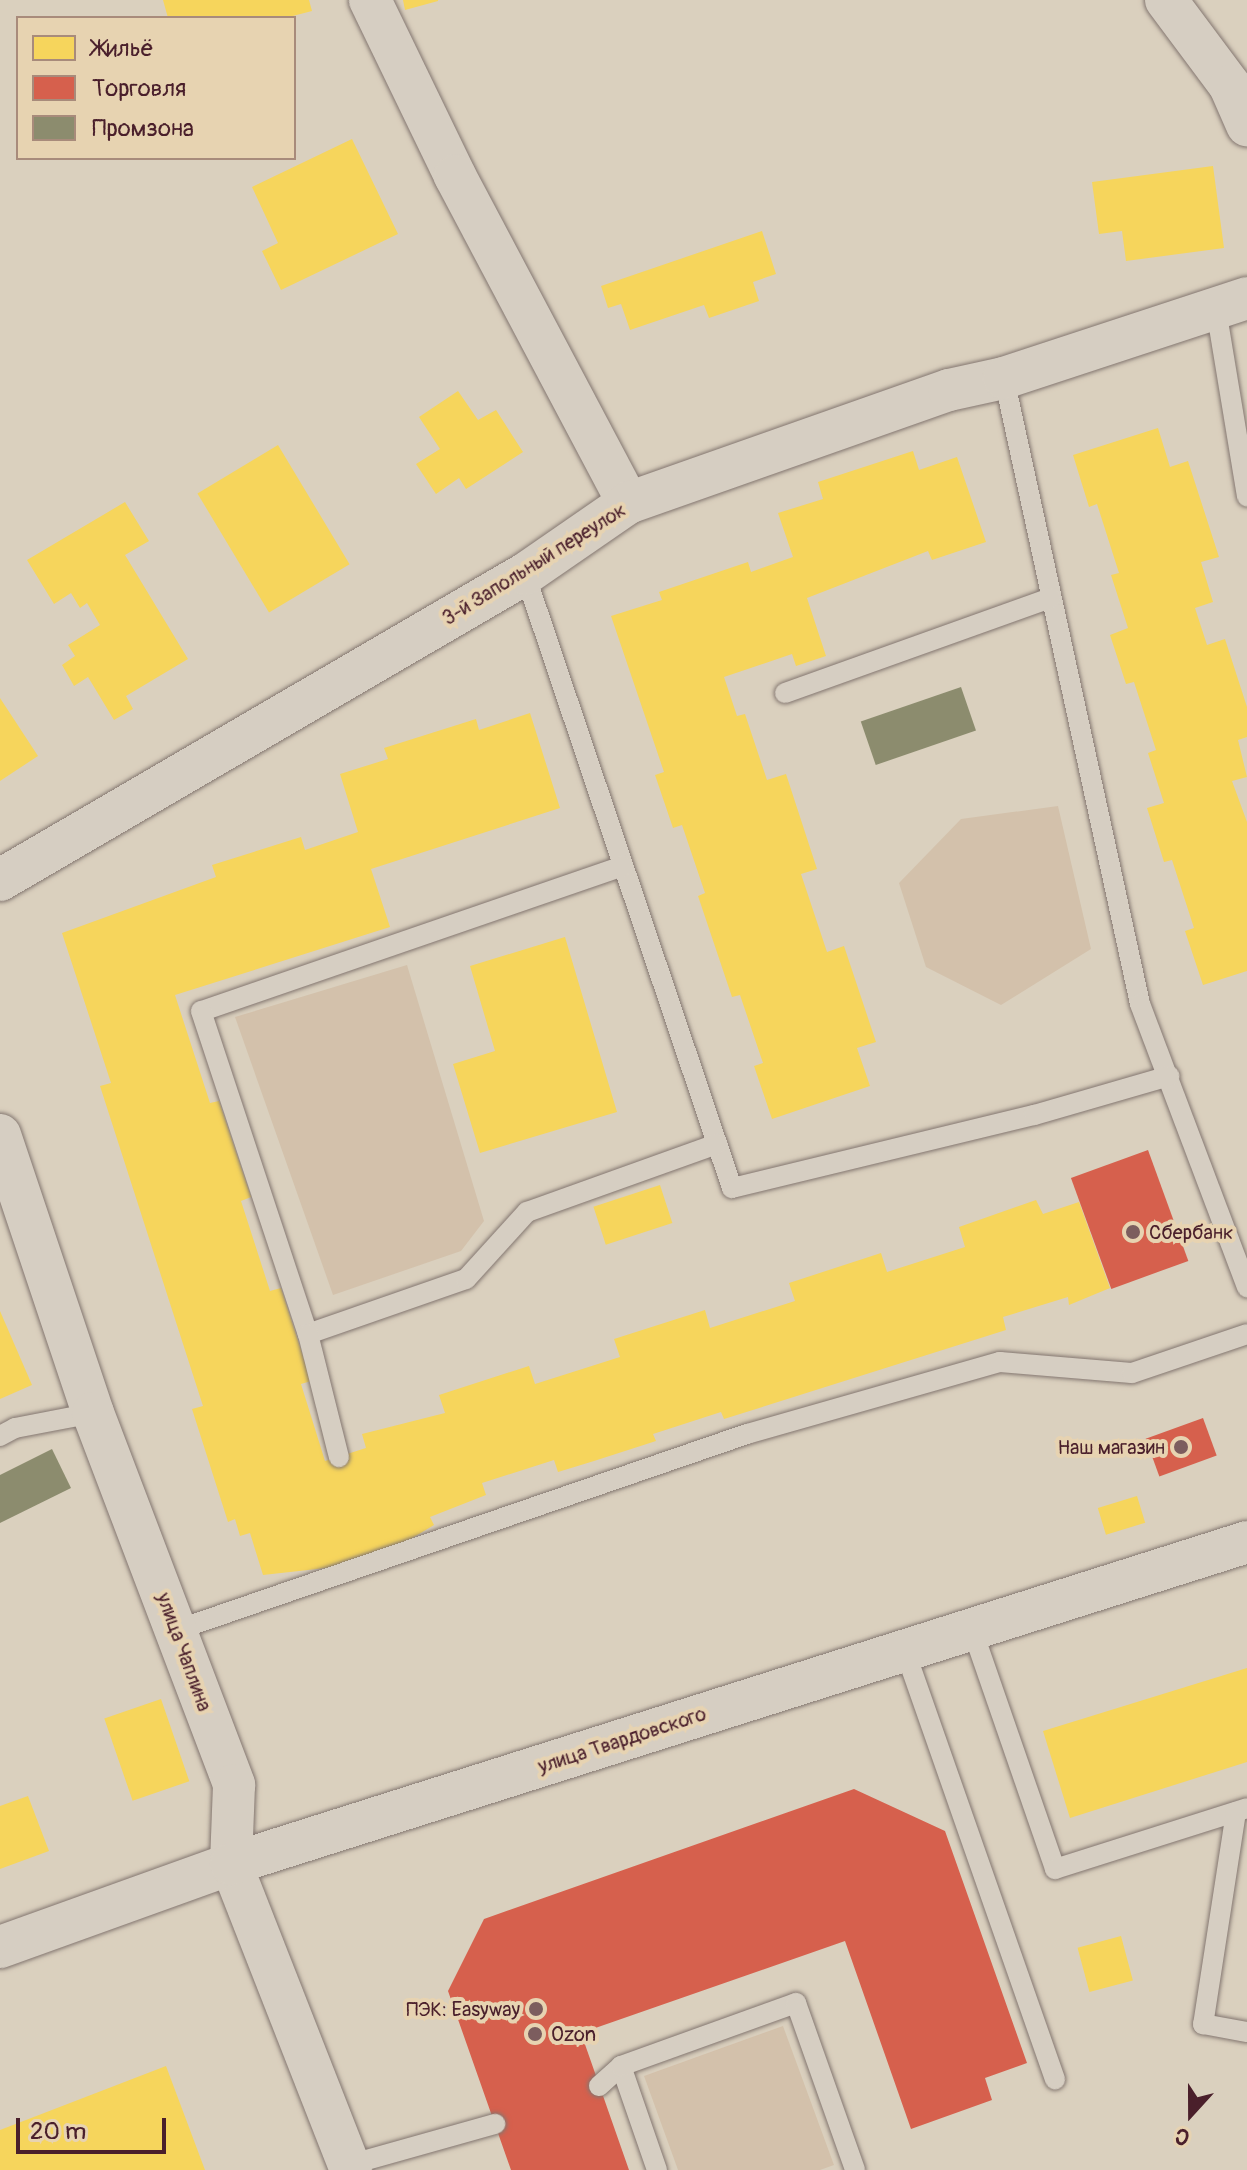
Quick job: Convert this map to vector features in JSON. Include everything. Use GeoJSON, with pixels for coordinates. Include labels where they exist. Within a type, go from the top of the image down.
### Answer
{"type":"FeatureCollection","features":[{"type":"Feature","properties":{"kind":"street"},"geometry":{"type":"LineString","coordinates":[[370,0],[455,176],[628,503]]}},
{"type":"Feature","properties":{"kind":"street"},"geometry":{"type":"LineString","coordinates":[[1166,0],[1230,86],[1247,125]]}},
{"type":"Feature","properties":{"kind":"street","name":"3-й Запольный переулок"},"geometry":{"type":"LineString","coordinates":[[0,880],[525,574],[628,503],[949,390],[1004,378],[1231,303]]}},
{"type":"Feature","properties":{"kind":"street","name":"улица Чаплина"},"geometry":{"type":"LineString","coordinates":[[0,1135],[93,1413],[234,1785],[231,1864],[350,2168]]}},
{"type":"Feature","properties":{"kind":"street","name":"улица Твардовского"},"geometry":{"type":"LineString","coordinates":[[0,1947],[231,1864],[1247,1542]]}},
{"type":"Feature","properties":{"kind":"lane"},"geometry":{"type":"LineString","coordinates":[[1231,303],[1247,496]]}},
{"type":"Feature","properties":{"kind":"lane"},"geometry":{"type":"LineString","coordinates":[[1004,378],[1140,1004],[1247,1287]]}},
{"type":"Feature","properties":{"kind":"lane"},"geometry":{"type":"LineString","coordinates":[[525,574],[732,1188],[1034,1115],[1169,1076]]}},
{"type":"Feature","properties":{"kind":"lane"},"geometry":{"type":"LineString","coordinates":[[785,693],[1050,598]]}},
{"type":"Feature","properties":{"kind":"lane"},"geometry":{"type":"LineString","coordinates":[[339,1457],[308,1334],[201,1011],[623,866]]}},
{"type":"Feature","properties":{"kind":"lane"},"geometry":{"type":"LineString","coordinates":[[308,1334],[466,1279],[527,1212],[717,1144]]}},
{"type":"Feature","properties":{"kind":"lane"},"geometry":{"type":"LineString","coordinates":[[177,1630],[747,1434],[1000,1362],[1132,1373],[1247,1334]]}},
{"type":"Feature","properties":{"kind":"lane"},"geometry":{"type":"LineString","coordinates":[[0,1436],[15,1428],[93,1413]]}},
{"type":"Feature","properties":{"kind":"lane"},"geometry":{"type":"LineString","coordinates":[[972,1629],[1055,1869],[1241,1810],[1203,2024],[1247,2032]]}},
{"type":"Feature","properties":{"kind":"lane"},"geometry":{"type":"LineString","coordinates":[[905,1651],[1055,2079]]}},
{"type":"Feature","properties":{"kind":"lane"},"geometry":{"type":"LineString","coordinates":[[599,2086],[621,2066],[796,2003],[855,2170]]}},
{"type":"Feature","properties":{"kind":"lane"},"geometry":{"type":"LineString","coordinates":[[621,2066],[657,2170]]}},
{"type":"Feature","properties":{"kind":"lane"},"geometry":{"type":"LineString","coordinates":[[350,2168],[495,2124]]}},
{"type":"Feature","properties":{"kind":"shaded area"},"geometry":{"type":"Polygon","coordinates":[[[1058,806],[1091,949],[1001,1005],[926,967],[899,883],[961,819],[1058,806]]]}},
{"type":"Feature","properties":{"kind":"shaded area"},"geometry":{"type":"Polygon","coordinates":[[[407,965],[484,1221],[461,1251],[333,1295],[235,1017],[407,965]]]}},
{"type":"Feature","properties":{"kind":"shaded area"},"geometry":{"type":"Polygon","coordinates":[[[783,2026],[834,2165],[820,2170],[678,2170],[644,2076],[783,2026]]]}},
{"type":"Feature","properties":{"kind":"building: Жильё"},"geometry":{"type":"Polygon","coordinates":[[[163,0],[309,0],[312,11],[293,16],[167,16],[163,0]]]}},
{"type":"Feature","properties":{"kind":"building: Жильё"},"geometry":{"type":"Polygon","coordinates":[[[403,0],[438,0],[438,1],[405,10],[403,0]]]}},
{"type":"Feature","properties":{"kind":"building: Жильё"},"geometry":{"type":"Polygon","coordinates":[[[352,139],[398,234],[281,290],[262,251],[278,243],[252,187],[352,139]]]}},
{"type":"Feature","properties":{"kind":"building: Жильё"},"geometry":{"type":"Polygon","coordinates":[[[1213,166],[1224,248],[1126,261],[1122,231],[1099,234],[1092,182],[1213,166]]]}},
{"type":"Feature","properties":{"kind":"building: Жильё"},"geometry":{"type":"Polygon","coordinates":[[[762,231],[776,274],[753,282],[759,301],[709,318],[704,305],[630,330],[621,304],[608,308],[601,286],[762,231]]]}},
{"type":"Feature","properties":{"kind":"building: Жильё"},"geometry":{"type":"Polygon","coordinates":[[[458,391],[478,420],[496,410],[523,452],[466,489],[459,478],[436,494],[416,464],[440,449],[419,417],[458,391]]]}},
{"type":"Feature","properties":{"kind":"building: Жильё"},"geometry":{"type":"Polygon","coordinates":[[[1158,428],[1170,467],[1188,461],[1219,557],[1201,562],[1213,602],[1195,608],[1207,645],[1225,639],[1247,707],[1247,737],[1238,740],[1247,777],[1232,781],[1247,822],[1247,971],[1203,985],[1185,931],[1194,928],[1172,860],[1164,862],[1147,808],[1164,803],[1148,753],[1156,750],[1134,682],[1126,684],[1110,635],[1128,628],[1111,575],[1119,573],[1097,504],[1089,507],[1073,455],[1158,428]]]}},
{"type":"Feature","properties":{"kind":"building: Жильё"},"geometry":{"type":"Polygon","coordinates":[[[278,445],[350,564],[269,613],[197,493],[278,445]]]}},
{"type":"Feature","properties":{"kind":"building: Жильё"},"geometry":{"type":"Polygon","coordinates":[[[913,451],[919,470],[957,457],[986,542],[932,560],[928,551],[807,598],[826,656],[796,666],[792,654],[724,677],[737,716],[745,714],[767,780],[786,774],[817,869],[801,874],[827,952],[844,946],[876,1042],[857,1048],[870,1086],[772,1119],[754,1066],[763,1063],[740,995],[732,997],[698,896],[705,893],[682,825],[673,828],[655,775],[664,772],[611,616],[662,600],[659,592],[748,562],[751,572],[793,557],[778,513],[823,499],[818,482],[913,451]]]}},
{"type":"Feature","properties":{"kind":"building: Жильё"},"geometry":{"type":"Polygon","coordinates":[[[125,502],[149,541],[125,555],[188,659],[126,696],[133,709],[114,720],[88,677],[74,686],[62,665],[75,656],[68,645],[100,625],[87,603],[80,608],[71,593],[54,604],[27,560],[125,502]]]}},
{"type":"Feature","properties":{"kind":"building: Жильё"},"geometry":{"type":"Polygon","coordinates":[[[0,698],[38,756],[0,781],[0,698]]]}},
{"type":"Feature","properties":{"kind":"building: Жильё"},"geometry":{"type":"Polygon","coordinates":[[[530,713],[560,808],[371,869],[390,927],[175,995],[210,1103],[219,1101],[251,1197],[241,1201],[270,1291],[281,1288],[311,1381],[301,1384],[325,1461],[366,1448],[362,1434],[445,1413],[439,1395],[529,1366],[535,1384],[620,1357],[614,1339],[705,1310],[710,1328],[795,1301],[789,1283],[881,1253],[887,1272],[965,1247],[959,1227],[1036,1200],[1043,1214],[1079,1202],[1110,1288],[1069,1305],[1068,1297],[1003,1317],[1006,1330],[724,1419],[721,1412],[653,1434],[656,1441],[594,1461],[558,1472],[554,1460],[482,1483],[486,1495],[430,1517],[434,1525],[371,1563],[263,1575],[250,1533],[240,1536],[235,1519],[228,1522],[192,1409],[203,1406],[100,1086],[111,1083],[62,933],[216,877],[212,865],[301,837],[305,850],[358,832],[340,774],[388,759],[384,748],[476,719],[479,730],[530,713]]]}},
{"type":"Feature","properties":{"kind":"building: Жильё"},"geometry":{"type":"Polygon","coordinates":[[[565,937],[617,1112],[480,1153],[453,1064],[495,1051],[470,966],[565,937]]]}},
{"type":"Feature","properties":{"kind":"building: Жильё"},"geometry":{"type":"Polygon","coordinates":[[[660,1185],[672,1223],[606,1245],[593,1207],[660,1185]]]}},
{"type":"Feature","properties":{"kind":"building: Жильё"},"geometry":{"type":"Polygon","coordinates":[[[0,1311],[32,1385],[0,1399],[0,1311]]]}},
{"type":"Feature","properties":{"kind":"building: Жильё"},"geometry":{"type":"Polygon","coordinates":[[[1137,1496],[1145,1523],[1106,1535],[1098,1508],[1137,1496]]]}},
{"type":"Feature","properties":{"kind":"building: Жильё"},"geometry":{"type":"Polygon","coordinates":[[[1247,1668],[1247,1762],[1070,1818],[1043,1731],[1247,1668]]]}},
{"type":"Feature","properties":{"kind":"building: Жильё"},"geometry":{"type":"Polygon","coordinates":[[[161,1699],[189,1781],[133,1801],[104,1719],[161,1699]]]}},
{"type":"Feature","properties":{"kind":"building: Жильё"},"geometry":{"type":"Polygon","coordinates":[[[28,1796],[49,1851],[0,1869],[0,1806],[28,1796]]]}},
{"type":"Feature","properties":{"kind":"building: Жильё"},"geometry":{"type":"Polygon","coordinates":[[[1121,1936],[1133,1980],[1089,1992],[1078,1948],[1121,1936]]]}},
{"type":"Feature","properties":{"kind":"building: Жильё"},"geometry":{"type":"Polygon","coordinates":[[[166,2066],[205,2170],[0,2170],[0,2130],[166,2066]]]}},
{"type":"Feature","properties":{"kind":"building: Торговля","name":"Сбербанк"},"geometry":{"type":"Polygon","coordinates":[[[1148,1150],[1188,1261],[1111,1289],[1071,1178],[1148,1150]]]}},
{"type":"Feature","properties":{"kind":"building: Торговля","name":"Наш магазин"},"geometry":{"type":"Polygon","coordinates":[[[1203,1418],[1217,1456],[1159,1476],[1146,1439],[1203,1418]]]}},
{"type":"Feature","properties":{"kind":"building: Торговля"},"geometry":{"type":"Polygon","coordinates":[[[854,1789],[945,1831],[1027,2063],[985,2078],[992,2100],[911,2129],[845,1941],[581,2033],[629,2170],[511,2170],[448,1991],[484,1919],[854,1789]]]}},
{"type":"Feature","properties":{"kind":"building: Промзона"},"geometry":{"type":"Polygon","coordinates":[[[961,687],[976,730],[876,765],[861,722],[961,687]]]}},
{"type":"Feature","properties":{"kind":"building: Промзона"},"geometry":{"type":"Polygon","coordinates":[[[52,1449],[71,1488],[0,1523],[0,1475],[52,1449]]]}},
{"type":"Feature","properties":{"kind":"place","name":"Сбербанк"},"geometry":{"type":"Point","coordinates":[1133,1232]}},
{"type":"Feature","properties":{"kind":"place","name":"Наш магазин"},"geometry":{"type":"Point","coordinates":[1181,1447]}},
{"type":"Feature","properties":{"kind":"place","name":"ПЭК: Easyway"},"geometry":{"type":"Point","coordinates":[536,2009]}},
{"type":"Feature","properties":{"kind":"place","name":"Ozon"},"geometry":{"type":"Point","coordinates":[535,2034]}}]}
